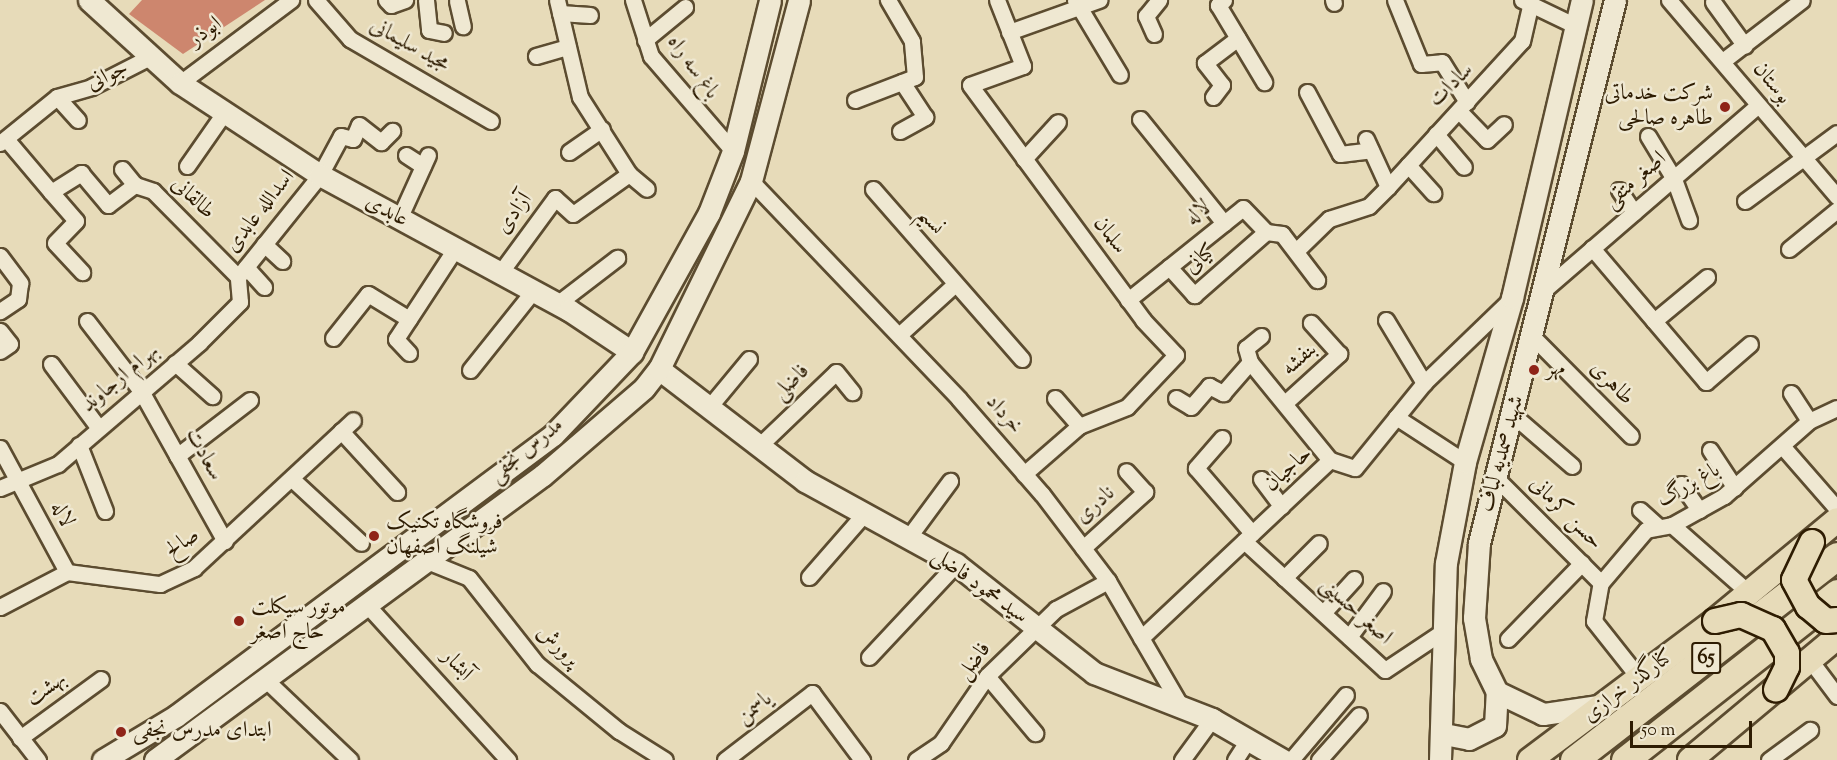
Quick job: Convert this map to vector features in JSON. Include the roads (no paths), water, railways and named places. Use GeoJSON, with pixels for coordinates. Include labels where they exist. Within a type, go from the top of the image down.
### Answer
{"type":"FeatureCollection","features":[{"type":"Feature","properties":{"kind":"highway","name":"65"},"geometry":{"type":"LineString","coordinates":[[1574,760],[1837,556]]}},
{"type":"Feature","properties":{"kind":"highway","name":"65"},"geometry":{"type":"LineString","coordinates":[[1625,760],[1837,593]]}},
{"type":"Feature","properties":{"kind":"main road","name":"جوانی"},"geometry":{"type":"LineString","coordinates":[[89,0],[150,57]]}},
{"type":"Feature","properties":{"kind":"main road","name":"مدرس نجفی"},"geometry":{"type":"LineString","coordinates":[[103,760],[176,717],[552,435],[632,352],[692,249],[733,151],[770,0]]}},
{"type":"Feature","properties":{"kind":"main road","name":"مدرس نجفی"},"geometry":{"type":"LineString","coordinates":[[162,758],[543,475],[659,369],[751,181],[799,0]]}},
{"type":"Feature","properties":{"kind":"main road","name":"شهید صمدیه لباف"},"geometry":{"type":"LineString","coordinates":[[1440,760],[1444,734],[1442,632],[1446,563],[1465,462],[1526,243],[1582,0]]}},
{"type":"Feature","properties":{"kind":"main road","name":"شهید صمدیه لباف"},"geometry":{"type":"LineString","coordinates":[[1497,692],[1481,659],[1474,618],[1479,543],[1533,337],[1615,0]]}},
{"type":"Feature","properties":{"kind":"main road","name":"عابدی"},"geometry":{"type":"LineString","coordinates":[[150,57],[180,83],[226,110],[320,175],[557,304],[632,352]]}},
{"type":"Feature","properties":{"kind":"main road"},"geometry":{"type":"LineString","coordinates":[[1526,243],[1553,250]]}},
{"type":"Feature","properties":{"kind":"main road","name":"سید محمود فاضلی"},"geometry":{"type":"LineString","coordinates":[[659,369],[805,481],[956,564],[1094,673],[1212,720],[1283,760]]}},
{"type":"Feature","properties":{"kind":"main road","name":"کنارگذر خرازی"},"geometry":{"type":"LineString","coordinates":[[1530,760],[1715,621],[1837,520]]}},
{"type":"Feature","properties":{"kind":"main road"},"geometry":{"type":"LineString","coordinates":[[1812,542],[1794,580],[1808,606],[1826,621],[1837,620]]}},
{"type":"Feature","properties":{"kind":"main road"},"geometry":{"type":"LineString","coordinates":[[1715,621],[1741,615],[1773,629],[1787,653],[1787,667],[1776,690]]}},
{"type":"Feature","properties":{"kind":"main road"},"geometry":{"type":"LineString","coordinates":[[1692,759],[1837,637]]}},
{"type":"Feature","properties":{"kind":"main road"},"geometry":{"type":"LineString","coordinates":[[272,644],[287,664]]}},
{"type":"Feature","properties":{"kind":"main road"},"geometry":{"type":"LineString","coordinates":[[1444,734],[1469,739],[1495,726],[1497,692],[1544,714],[1606,705]]}},
{"type":"Feature","properties":{"kind":"street","name":"ابوذر"},"geometry":{"type":"LineString","coordinates":[[180,83],[291,0]]}},
{"type":"Feature","properties":{"kind":"street","name":"مجید سلیمانی"},"geometry":{"type":"LineString","coordinates":[[316,0],[350,39],[491,121]]}},
{"type":"Feature","properties":{"kind":"street"},"geometry":{"type":"LineString","coordinates":[[386,0],[391,5],[405,0]]}},
{"type":"Feature","properties":{"kind":"street"},"geometry":{"type":"LineString","coordinates":[[426,0],[429,30],[444,33]]}},
{"type":"Feature","properties":{"kind":"street"},"geometry":{"type":"LineString","coordinates":[[458,0],[463,26]]}},
{"type":"Feature","properties":{"kind":"street","name":"باغ سه راه"},"geometry":{"type":"LineString","coordinates":[[633,0],[645,40],[682,97],[733,151]]}},
{"type":"Feature","properties":{"kind":"street"},"geometry":{"type":"LineString","coordinates":[[855,100],[915,77],[912,41],[888,0]]}},
{"type":"Feature","properties":{"kind":"street","name":"سلمان"},"geometry":{"type":"LineString","coordinates":[[997,0],[1023,66],[969,85],[1128,300],[1176,355],[1127,407],[1079,426],[1024,474]]}},
{"type":"Feature","properties":{"kind":"street"},"geometry":{"type":"LineString","coordinates":[[1009,32],[1078,5],[1099,0]]}},
{"type":"Feature","properties":{"kind":"street"},"geometry":{"type":"LineString","coordinates":[[1155,34],[1146,16],[1159,0]]}},
{"type":"Feature","properties":{"kind":"street"},"geometry":{"type":"LineString","coordinates":[[1224,0],[1218,5],[1264,81]]}},
{"type":"Feature","properties":{"kind":"street"},"geometry":{"type":"LineString","coordinates":[[1395,0],[1421,64],[1442,62],[1463,106],[1487,140],[1504,124]]}},
{"type":"Feature","properties":{"kind":"street","name":"بوستان"},"geometry":{"type":"LineString","coordinates":[[1669,0],[1724,60],[1757,106],[1804,156],[1837,197]]}},
{"type":"Feature","properties":{"kind":"street"},"geometry":{"type":"LineString","coordinates":[[1724,60],[1802,0]]}},
{"type":"Feature","properties":{"kind":"street"},"geometry":{"type":"LineString","coordinates":[[1713,2],[1745,46]]}},
{"type":"Feature","properties":{"kind":"street"},"geometry":{"type":"LineString","coordinates":[[1526,4],[1576,26]]}},
{"type":"Feature","properties":{"kind":"street","name":"سادات"},"geometry":{"type":"LineString","coordinates":[[1297,250],[1329,219],[1369,206],[1388,187],[1522,41],[1526,4]]}},
{"type":"Feature","properties":{"kind":"street"},"geometry":{"type":"LineString","coordinates":[[1078,5],[1120,75]]}},
{"type":"Feature","properties":{"kind":"street"},"geometry":{"type":"LineString","coordinates":[[590,15],[559,6],[580,97],[628,174],[647,189]]}},
{"type":"Feature","properties":{"kind":"street"},"geometry":{"type":"LineString","coordinates":[[645,40],[685,7]]}},
{"type":"Feature","properties":{"kind":"street"},"geometry":{"type":"LineString","coordinates":[[1213,97],[1222,85],[1205,63],[1238,38]]}},
{"type":"Feature","properties":{"kind":"street"},"geometry":{"type":"LineString","coordinates":[[536,56],[568,46]]}},
{"type":"Feature","properties":{"kind":"street","name":"جوانی"},"geometry":{"type":"LineString","coordinates":[[3,141],[57,97],[91,87],[150,57]]}},
{"type":"Feature","properties":{"kind":"street"},"geometry":{"type":"LineString","coordinates":[[900,131],[925,117],[902,82]]}},
{"type":"Feature","properties":{"kind":"street"},"geometry":{"type":"LineString","coordinates":[[1307,92],[1340,154],[1368,144],[1388,187]]}},
{"type":"Feature","properties":{"kind":"street"},"geometry":{"type":"LineString","coordinates":[[57,97],[78,120]]}},
{"type":"Feature","properties":{"kind":"street","name":"اصغر متقی"},"geometry":{"type":"LineString","coordinates":[[1544,290],[1757,106]]}},
{"type":"Feature","properties":{"kind":"street"},"geometry":{"type":"LineString","coordinates":[[187,166],[226,110]]}},
{"type":"Feature","properties":{"kind":"street"},"geometry":{"type":"LineString","coordinates":[[1140,119],[1224,223]]}},
{"type":"Feature","properties":{"kind":"street"},"geometry":{"type":"LineString","coordinates":[[1024,159],[1058,122]]}},
{"type":"Feature","properties":{"kind":"street","name":"اسدالله عابدی"},"geometry":{"type":"LineString","coordinates":[[242,272],[320,175],[341,136],[353,139],[358,125],[381,142],[392,131]]}},
{"type":"Feature","properties":{"kind":"street"},"geometry":{"type":"LineString","coordinates":[[569,152],[602,129]]}},
{"type":"Feature","properties":{"kind":"street"},"geometry":{"type":"LineString","coordinates":[[1745,201],[1837,133]]}},
{"type":"Feature","properties":{"kind":"street"},"geometry":{"type":"LineString","coordinates":[[1436,134],[1464,167]]}},
{"type":"Feature","properties":{"kind":"street"},"geometry":{"type":"LineString","coordinates":[[1648,136],[1674,179],[1689,220]]}},
{"type":"Feature","properties":{"kind":"street"},"geometry":{"type":"LineString","coordinates":[[3,141],[76,221],[55,243],[82,272]]}},
{"type":"Feature","properties":{"kind":"street"},"geometry":{"type":"LineString","coordinates":[[399,219],[426,160],[406,155]]}},
{"type":"Feature","properties":{"kind":"street"},"geometry":{"type":"LineString","coordinates":[[1408,165],[1433,193]]}},
{"type":"Feature","properties":{"kind":"street"},"geometry":{"type":"LineString","coordinates":[[122,169],[135,185]]}},
{"type":"Feature","properties":{"kind":"street","name":"طالقانی"},"geometry":{"type":"LineString","coordinates":[[51,192],[81,173],[108,205],[135,185],[153,191],[242,272]]}},
{"type":"Feature","properties":{"kind":"street","name":"آزادی"},"geometry":{"type":"LineString","coordinates":[[500,273],[555,198],[573,214],[628,174]]}},
{"type":"Feature","properties":{"kind":"street","name":"خرداد"},"geometry":{"type":"LineString","coordinates":[[751,181],[899,335],[1024,474],[1108,581],[1182,708]]}},
{"type":"Feature","properties":{"kind":"street","name":"نسیم"},"geometry":{"type":"LineString","coordinates":[[873,189],[954,285],[1022,359]]}},
{"type":"Feature","properties":{"kind":"street"},"geometry":{"type":"LineString","coordinates":[[1619,190],[1634,212]]}},
{"type":"Feature","properties":{"kind":"street","name":"لاله"},"geometry":{"type":"LineString","coordinates":[[1128,300],[1243,208],[1266,232],[1282,234],[1297,250],[1317,280]]}},
{"type":"Feature","properties":{"kind":"street"},"geometry":{"type":"LineString","coordinates":[[1789,249],[1837,210]]}},
{"type":"Feature","properties":{"kind":"street","name":"کیانی"},"geometry":{"type":"LineString","coordinates":[[1169,267],[1194,296],[1266,232]]}},
{"type":"Feature","properties":{"kind":"street"},"geometry":{"type":"LineString","coordinates":[[264,244],[282,261]]}},
{"type":"Feature","properties":{"kind":"street"},"geometry":{"type":"LineString","coordinates":[[1592,248],[1706,382],[1750,344]]}},
{"type":"Feature","properties":{"kind":"street"},"geometry":{"type":"LineString","coordinates":[[409,353],[396,339],[455,249]]}},
{"type":"Feature","properties":{"kind":"street"},"geometry":{"type":"LineString","coordinates":[[0,256],[20,283],[18,299],[0,311]]}},
{"type":"Feature","properties":{"kind":"street"},"geometry":{"type":"LineString","coordinates":[[557,304],[617,258]]}},
{"type":"Feature","properties":{"kind":"street"},"geometry":{"type":"LineString","coordinates":[[242,272],[264,287]]}},
{"type":"Feature","properties":{"kind":"street","name":"بهرام ارجاوند"},"geometry":{"type":"LineString","coordinates":[[0,488],[58,464],[98,427],[175,363],[240,302],[242,272]]}},
{"type":"Feature","properties":{"kind":"street"},"geometry":{"type":"LineString","coordinates":[[1654,321],[1707,277]]}},
{"type":"Feature","properties":{"kind":"street"},"geometry":{"type":"LineString","coordinates":[[899,335],[954,285]]}},
{"type":"Feature","properties":{"kind":"street"},"geometry":{"type":"LineString","coordinates":[[470,370],[533,291]]}},
{"type":"Feature","properties":{"kind":"street"},"geometry":{"type":"LineString","coordinates":[[333,338],[368,294],[409,319]]}},
{"type":"Feature","properties":{"kind":"street","name":"حاجیان"},"geometry":{"type":"LineString","coordinates":[[1141,638],[1330,460],[1355,468],[1424,383],[1512,298]]}},
{"type":"Feature","properties":{"kind":"street"},"geometry":{"type":"LineString","coordinates":[[1386,320],[1424,383]]}},
{"type":"Feature","properties":{"kind":"street","name":"سعادت"},"geometry":{"type":"LineString","coordinates":[[87,321],[141,391],[225,541]]}},
{"type":"Feature","properties":{"kind":"street","name":"بنفشه"},"geometry":{"type":"LineString","coordinates":[[1286,402],[1339,354],[1311,323]]}},
{"type":"Feature","properties":{"kind":"street"},"geometry":{"type":"LineString","coordinates":[[0,332],[10,344],[0,351]]}},
{"type":"Feature","properties":{"kind":"street"},"geometry":{"type":"LineString","coordinates":[[1261,336],[1246,348],[1250,362],[1286,402],[1330,460]]}},
{"type":"Feature","properties":{"kind":"street","name":"طاهری"},"geometry":{"type":"LineString","coordinates":[[1533,337],[1631,436]]}},
{"type":"Feature","properties":{"kind":"street"},"geometry":{"type":"LineString","coordinates":[[710,406],[749,359]]}},
{"type":"Feature","properties":{"kind":"street"},"geometry":{"type":"LineString","coordinates":[[1176,398],[1191,406],[1209,386],[1222,393],[1250,362]]}},
{"type":"Feature","properties":{"kind":"street"},"geometry":{"type":"LineString","coordinates":[[175,363],[212,396]]}},
{"type":"Feature","properties":{"kind":"street"},"geometry":{"type":"LineString","coordinates":[[51,364],[98,427]]}},
{"type":"Feature","properties":{"kind":"street","name":"فاضلی"},"geometry":{"type":"LineString","coordinates":[[760,445],[836,372],[852,392]]}},
{"type":"Feature","properties":{"kind":"street"},"geometry":{"type":"LineString","coordinates":[[1791,393],[1809,421]]}},
{"type":"Feature","properties":{"kind":"street"},"geometry":{"type":"LineString","coordinates":[[1055,398],[1079,426]]}},
{"type":"Feature","properties":{"kind":"street"},"geometry":{"type":"LineString","coordinates":[[177,456],[250,400]]}},
{"type":"Feature","properties":{"kind":"street","name":"باغ بزرگ"},"geometry":{"type":"LineString","coordinates":[[1601,582],[1646,530],[1665,526],[1699,510],[1735,488],[1786,438],[1809,421],[1837,408]]}},
{"type":"Feature","properties":{"kind":"street"},"geometry":{"type":"LineString","coordinates":[[1513,415],[1572,466]]}},
{"type":"Feature","properties":{"kind":"street"},"geometry":{"type":"LineString","coordinates":[[1396,417],[1465,462]]}},
{"type":"Feature","properties":{"kind":"street","name":"صالح"},"geometry":{"type":"LineString","coordinates":[[67,572],[160,584],[194,568],[353,420]]}},
{"type":"Feature","properties":{"kind":"street"},"geometry":{"type":"LineString","coordinates":[[341,431],[397,492]]}},
{"type":"Feature","properties":{"kind":"street","name":"اصغر حسینی"},"geometry":{"type":"LineString","coordinates":[[1222,438],[1196,468],[1248,537],[1284,578],[1386,670],[1442,632]]}},
{"type":"Feature","properties":{"kind":"street"},"geometry":{"type":"LineString","coordinates":[[1786,438],[1837,509]]}},
{"type":"Feature","properties":{"kind":"street"},"geometry":{"type":"LineString","coordinates":[[79,445],[105,511]]}},
{"type":"Feature","properties":{"kind":"street","name":"لاله"},"geometry":{"type":"LineString","coordinates":[[0,448],[67,572]]}},
{"type":"Feature","properties":{"kind":"street"},"geometry":{"type":"LineString","coordinates":[[1710,450],[1735,488]]}},
{"type":"Feature","properties":{"kind":"street","name":"نادری"},"geometry":{"type":"LineString","coordinates":[[1083,548],[1145,492],[1126,471]]}},
{"type":"Feature","properties":{"kind":"street"},"geometry":{"type":"LineString","coordinates":[[292,478],[361,543]]}},
{"type":"Feature","properties":{"kind":"street","name":"حسن کرمانی"},"geometry":{"type":"LineString","coordinates":[[1496,478],[1601,582]]}},
{"type":"Feature","properties":{"kind":"street"},"geometry":{"type":"LineString","coordinates":[[1261,479],[1281,506]]}},
{"type":"Feature","properties":{"kind":"street"},"geometry":{"type":"LineString","coordinates":[[908,538],[950,481]]}},
{"type":"Feature","properties":{"kind":"street"},"geometry":{"type":"LineString","coordinates":[[1681,484],[1699,510]]}},
{"type":"Feature","properties":{"kind":"street"},"geometry":{"type":"LineString","coordinates":[[1640,510],[1665,526],[1749,593]]}},
{"type":"Feature","properties":{"kind":"street"},"geometry":{"type":"LineString","coordinates":[[809,577],[864,514]]}},
{"type":"Feature","properties":{"kind":"street"},"geometry":{"type":"LineString","coordinates":[[1284,578],[1319,543]]}},
{"type":"Feature","properties":{"kind":"street","name":"پرورش"},"geometry":{"type":"LineString","coordinates":[[427,561],[469,578],[537,664],[619,731],[665,760]]}},
{"type":"Feature","properties":{"kind":"street"},"geometry":{"type":"LineString","coordinates":[[1508,639],[1582,563]]}},
{"type":"Feature","properties":{"kind":"street"},"geometry":{"type":"LineString","coordinates":[[869,657],[956,564]]}},
{"type":"Feature","properties":{"kind":"street"},"geometry":{"type":"LineString","coordinates":[[0,607],[67,572]]}},
{"type":"Feature","properties":{"kind":"street"},"geometry":{"type":"LineString","coordinates":[[1323,613],[1354,579]]}},
{"type":"Feature","properties":{"kind":"street","name":"فاضل"},"geometry":{"type":"LineString","coordinates":[[916,760],[941,743],[987,676],[1036,628],[1084,590],[1108,581]]}},
{"type":"Feature","properties":{"kind":"street"},"geometry":{"type":"LineString","coordinates":[[1601,582],[1594,621],[1640,679]]}},
{"type":"Feature","properties":{"kind":"street"},"geometry":{"type":"LineString","coordinates":[[1349,637],[1383,591]]}},
{"type":"Feature","properties":{"kind":"street","name":"آبشار"},"geometry":{"type":"LineString","coordinates":[[367,605],[508,760]]}},
{"type":"Feature","properties":{"kind":"street"},"geometry":{"type":"LineString","coordinates":[[1810,660],[1837,696]]}},
{"type":"Feature","properties":{"kind":"street"},"geometry":{"type":"LineString","coordinates":[[987,676],[1035,733]]}},
{"type":"Feature","properties":{"kind":"street","name":"بهشت"},"geometry":{"type":"LineString","coordinates":[[20,738],[101,679]]}},
{"type":"Feature","properties":{"kind":"street"},"geometry":{"type":"LineString","coordinates":[[266,680],[350,760]]}},
{"type":"Feature","properties":{"kind":"street","name":"یاسمن"},"geometry":{"type":"LineString","coordinates":[[725,760],[812,693],[862,760]]}},
{"type":"Feature","properties":{"kind":"street"},"geometry":{"type":"LineString","coordinates":[[1291,760],[1346,695]]}},
{"type":"Feature","properties":{"kind":"street","name":"بهشت"},"geometry":{"type":"LineString","coordinates":[[0,711],[38,760]]}},
{"type":"Feature","properties":{"kind":"street"},"geometry":{"type":"LineString","coordinates":[[1319,760],[1359,715]]}},
{"type":"Feature","properties":{"kind":"street"},"geometry":{"type":"LineString","coordinates":[[1182,760],[1212,720]]}},
{"type":"Feature","properties":{"kind":"street"},"geometry":{"type":"LineString","coordinates":[[1769,760],[1810,730]]}},
{"type":"Feature","properties":{"kind":"street"},"geometry":{"type":"LineString","coordinates":[[1234,760],[1248,740]]}},
{"type":"Feature","properties":{"kind":"place","name":"شرکت خدماتی طاهره صالحی"},"geometry":{"type":"Point","coordinates":[1725,107]}},
{"type":"Feature","properties":{"kind":"place","name":"مهر"},"geometry":{"type":"Point","coordinates":[1534,370]}},
{"type":"Feature","properties":{"kind":"place","name":"فروشگاه تکنیک شیلنگ اصفهان"},"geometry":{"type":"Point","coordinates":[374,536]}},
{"type":"Feature","properties":{"kind":"place","name":"موتور سیکلت حاج اصغر"},"geometry":{"type":"Point","coordinates":[239,621]}},
{"type":"Feature","properties":{"kind":"place","name":"ابتدای مدرس نجفی"},"geometry":{"type":"Point","coordinates":[121,732]}}]}
